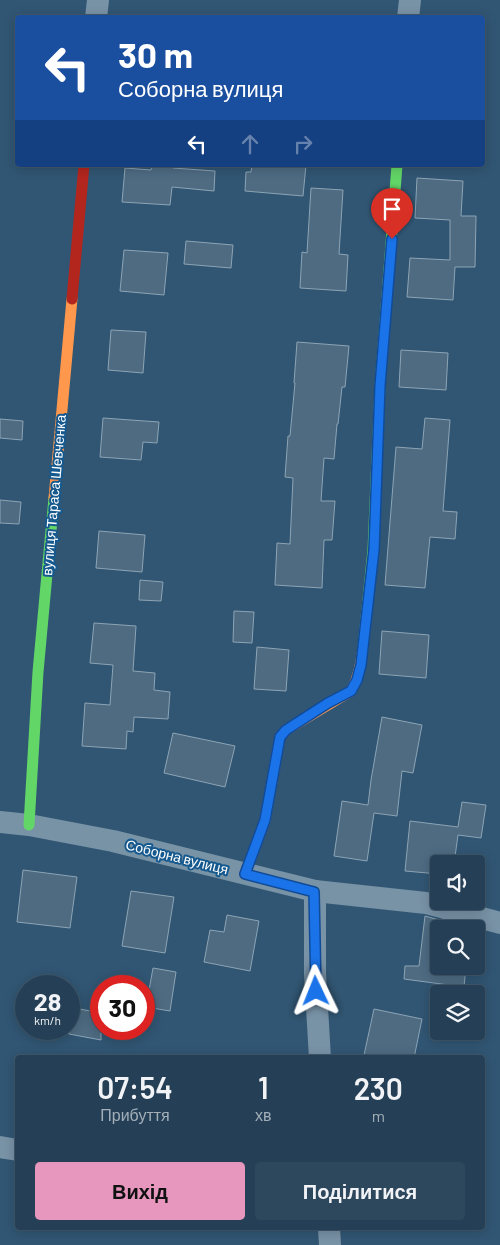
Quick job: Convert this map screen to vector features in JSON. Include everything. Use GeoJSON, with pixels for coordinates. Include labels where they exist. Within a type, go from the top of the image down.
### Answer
{"type":"FeatureCollection","features":[{"type":"Feature","properties":{"kind":"street"},"geometry":{"type":"LineString","coordinates":[[96,15],[98,0]]}},
{"type":"Feature","properties":{"kind":"street"},"geometry":{"type":"LineString","coordinates":[[408,15],[410,0]]}},
{"type":"Feature","properties":{"kind":"street","name":"вулиця Тараса Шевченка"},"geometry":{"type":"LineString","coordinates":[[29,824],[38,672],[84,167]]}},
{"type":"Feature","properties":{"kind":"street"},"geometry":{"type":"LineString","coordinates":[[245,874],[265,820],[280,737],[286,730],[328,703],[351,691],[357,680],[361,665],[374,550],[380,386],[397,167]]}},
{"type":"Feature","properties":{"kind":"street","name":"Соборна вулиця"},"geometry":{"type":"LineString","coordinates":[[0,822],[29,824],[114,841],[314,892],[426,903],[500,923]]}},
{"type":"Feature","properties":{"kind":"street"},"geometry":{"type":"LineString","coordinates":[[314,892],[315,974],[320,1055]]}},
{"type":"Feature","properties":{"kind":"street"},"geometry":{"type":"LineString","coordinates":[[0,1147],[15,1150]]}},
{"type":"Feature","properties":{"kind":"street"},"geometry":{"type":"LineString","coordinates":[[329,1230],[330,1245]]}},
{"type":"Feature","properties":{"kind":"building"},"geometry":{"type":"Polygon","coordinates":[[[152,167],[173,167],[215,171],[214,191],[172,187],[170,205],[122,202],[125,168],[151,170],[152,167]]]}},
{"type":"Feature","properties":{"kind":"building"},"geometry":{"type":"Polygon","coordinates":[[[252,167],[306,167],[303,196],[245,191],[246,172],[251,172],[252,167]]]}},
{"type":"Feature","properties":{"kind":"building"},"geometry":{"type":"Polygon","coordinates":[[[417,178],[463,181],[461,216],[476,216],[475,267],[455,267],[453,300],[407,297],[410,258],[450,260],[450,220],[415,218],[417,178]]]}},
{"type":"Feature","properties":{"kind":"building"},"geometry":{"type":"Polygon","coordinates":[[[311,188],[343,190],[339,254],[348,255],[346,291],[300,288],[302,252],[307,253],[311,188]]]}},
{"type":"Feature","properties":{"kind":"building"},"geometry":{"type":"Polygon","coordinates":[[[186,241],[233,245],[231,268],[184,264],[186,241]]]}},
{"type":"Feature","properties":{"kind":"building"},"geometry":{"type":"Polygon","coordinates":[[[124,250],[168,253],[164,295],[120,291],[124,250]]]}},
{"type":"Feature","properties":{"kind":"building"},"geometry":{"type":"Polygon","coordinates":[[[111,330],[146,332],[143,373],[108,370],[111,330]]]}},
{"type":"Feature","properties":{"kind":"building"},"geometry":{"type":"Polygon","coordinates":[[[297,342],[349,346],[345,387],[342,387],[337,424],[334,459],[324,458],[321,501],[335,501],[332,540],[324,540],[322,588],[275,585],[277,543],[290,544],[293,478],[285,477],[295,383],[297,342]]]}},
{"type":"Feature","properties":{"kind":"building"},"geometry":{"type":"Polygon","coordinates":[[[401,350],[448,353],[446,390],[399,387],[401,350]]]}},
{"type":"Feature","properties":{"kind":"building"},"geometry":{"type":"Polygon","coordinates":[[[103,418],[159,422],[157,443],[143,442],[141,460],[100,457],[103,418]]]}},
{"type":"Feature","properties":{"kind":"building"},"geometry":{"type":"Polygon","coordinates":[[[425,418],[450,420],[443,511],[457,512],[455,539],[430,537],[425,588],[385,585],[396,447],[422,449],[425,418]]]}},
{"type":"Feature","properties":{"kind":"building"},"geometry":{"type":"Polygon","coordinates":[[[0,419],[23,421],[22,440],[0,438],[0,419]]]}},
{"type":"Feature","properties":{"kind":"building"},"geometry":{"type":"Polygon","coordinates":[[[0,500],[21,502],[19,524],[0,523],[0,500]]]}},
{"type":"Feature","properties":{"kind":"building"},"geometry":{"type":"Polygon","coordinates":[[[99,531],[145,535],[142,572],[96,568],[99,531]]]}},
{"type":"Feature","properties":{"kind":"building"},"geometry":{"type":"Polygon","coordinates":[[[140,580],[163,582],[161,601],[139,600],[140,580]]]}},
{"type":"Feature","properties":{"kind":"building"},"geometry":{"type":"Polygon","coordinates":[[[234,611],[254,612],[252,643],[233,642],[234,611]]]}},
{"type":"Feature","properties":{"kind":"building"},"geometry":{"type":"Polygon","coordinates":[[[94,623],[136,626],[133,671],[155,673],[154,690],[170,692],[168,719],[134,717],[133,732],[127,731],[126,749],[82,746],[85,703],[110,705],[113,665],[90,663],[94,623]]]}},
{"type":"Feature","properties":{"kind":"building"},"geometry":{"type":"Polygon","coordinates":[[[382,631],[429,635],[426,678],[379,674],[382,631]]]}},
{"type":"Feature","properties":{"kind":"building"},"geometry":{"type":"Polygon","coordinates":[[[257,647],[289,650],[286,691],[254,689],[257,647]]]}},
{"type":"Feature","properties":{"kind":"building"},"geometry":{"type":"Polygon","coordinates":[[[382,717],[422,725],[413,773],[402,771],[397,816],[374,813],[367,861],[334,856],[342,801],[368,805],[382,717]]]}},
{"type":"Feature","properties":{"kind":"building"},"geometry":{"type":"Polygon","coordinates":[[[173,733],[235,746],[225,787],[164,773],[173,733]]]}},
{"type":"Feature","properties":{"kind":"building"},"geometry":{"type":"Polygon","coordinates":[[[462,802],[486,805],[481,838],[458,835],[455,855],[430,855],[430,873],[405,871],[410,821],[458,827],[462,802]]]}},
{"type":"Feature","properties":{"kind":"building"},"geometry":{"type":"Polygon","coordinates":[[[23,870],[77,877],[70,928],[17,922],[23,870]]]}},
{"type":"Feature","properties":{"kind":"building"},"geometry":{"type":"Polygon","coordinates":[[[131,891],[174,897],[165,953],[122,946],[131,891]]]}},
{"type":"Feature","properties":{"kind":"building"},"geometry":{"type":"Polygon","coordinates":[[[227,915],[259,921],[250,971],[204,962],[210,930],[224,932],[227,915]]]}},
{"type":"Feature","properties":{"kind":"building"},"geometry":{"type":"Polygon","coordinates":[[[425,916],[439,920],[430,920],[430,975],[465,975],[464,985],[449,985],[404,979],[405,966],[419,966],[425,916]]]}},
{"type":"Feature","properties":{"kind":"building"},"geometry":{"type":"Polygon","coordinates":[[[153,968],[176,972],[170,1011],[155,1008],[155,975],[152,975],[153,968]]]}},
{"type":"Feature","properties":{"kind":"building"},"geometry":{"type":"Polygon","coordinates":[[[80,1009],[90,1011],[90,1038],[80,1036],[80,1009]]]}},
{"type":"Feature","properties":{"kind":"building"},"geometry":{"type":"Polygon","coordinates":[[[374,1009],[422,1019],[415,1055],[364,1055],[374,1009]]]}},
{"type":"Feature","properties":{"kind":"traffic: fast"},"geometry":{"type":"LineString","coordinates":[[363,647],[373,550],[380,386],[397,167]]}},
{"type":"Feature","properties":{"kind":"traffic: fast"},"geometry":{"type":"LineString","coordinates":[[29,825],[38,672],[54,498]]}},
{"type":"Feature","properties":{"kind":"traffic: slow"},"geometry":{"type":"LineString","coordinates":[[54,498],[72,299]]}},
{"type":"Feature","properties":{"kind":"traffic: slow"},"geometry":{"type":"LineString","coordinates":[[245,874],[265,820],[280,737],[286,730],[351,691],[358,675],[363,647]]}},
{"type":"Feature","properties":{"kind":"traffic: jam"},"geometry":{"type":"LineString","coordinates":[[72,299],[84,167]]}},
{"type":"Feature","properties":{"kind":"route"},"geometry":{"type":"LineString","coordinates":[[316,991],[314,892],[245,874],[265,820],[280,737],[286,730],[328,703],[351,691],[357,680],[361,665],[374,550],[380,386],[392,239]]}}]}
